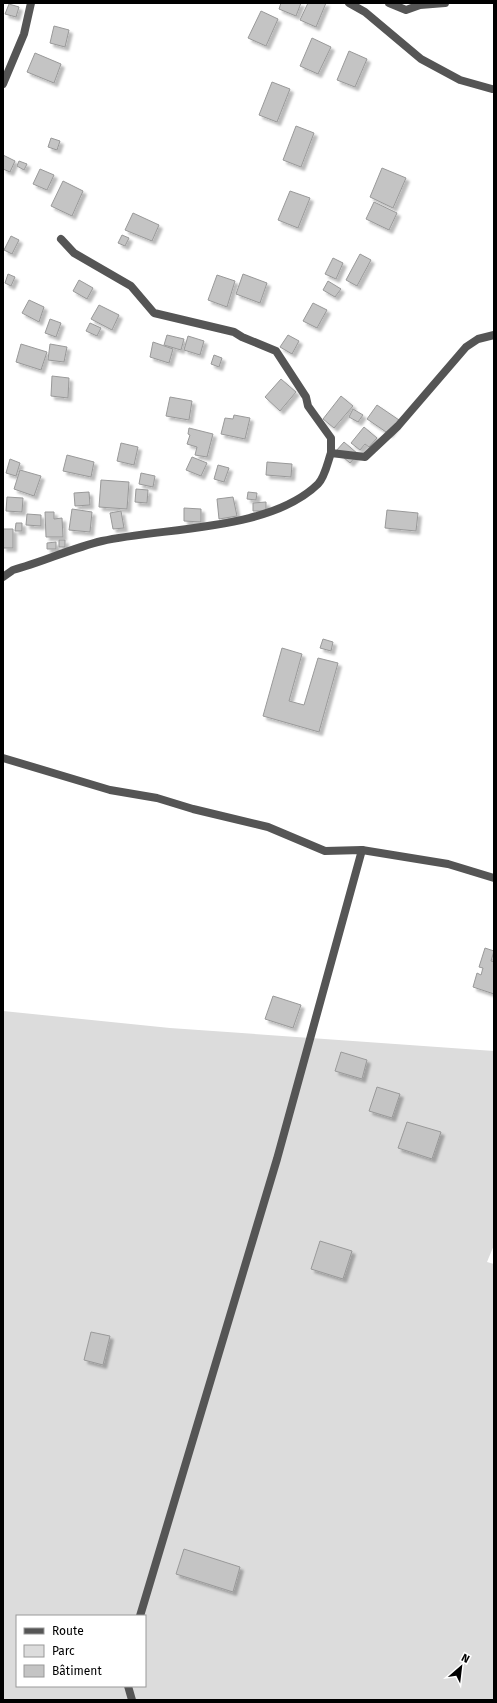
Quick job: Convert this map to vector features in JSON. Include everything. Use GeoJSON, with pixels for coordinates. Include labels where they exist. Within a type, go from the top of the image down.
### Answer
{"type":"FeatureCollection","features":[{"type":"Feature","properties":{"kind":"street"},"geometry":{"type":"LineString","coordinates":[[3,84],[24,34],[31,3]]}},
{"type":"Feature","properties":{"kind":"street"},"geometry":{"type":"LineString","coordinates":[[349,3],[365,12],[421,59],[460,80],[492,89]]}},
{"type":"Feature","properties":{"kind":"street"},"geometry":{"type":"LineString","coordinates":[[389,3],[406,10],[420,5],[445,3]]}},
{"type":"Feature","properties":{"kind":"street"},"geometry":{"type":"LineString","coordinates":[[3,577],[13,570],[102,541],[246,519],[270,512],[291,503],[319,483],[331,453],[331,438],[308,406],[306,397],[276,351],[226,329],[154,313],[131,286],[74,253],[61,239]]}},
{"type":"Feature","properties":{"kind":"street"},"geometry":{"type":"LineString","coordinates":[[331,453],[365,456],[398,426],[466,347],[478,339],[494,335]]}},
{"type":"Feature","properties":{"kind":"street"},"geometry":{"type":"LineString","coordinates":[[3,758],[110,790],[157,798],[193,809],[268,827],[325,851],[362,850],[448,864],[494,878]]}},
{"type":"Feature","properties":{"kind":"street"},"geometry":{"type":"LineString","coordinates":[[140,1615],[277,1159],[362,850]]}},
{"type":"Feature","properties":{"kind":"street"},"geometry":{"type":"LineString","coordinates":[[128,1687],[132,1700]]}},
{"type":"Feature","properties":{"kind":"green space"},"geometry":{"type":"Polygon","coordinates":[[[3,1011],[170,1028],[494,1051],[494,1245],[487,1262],[494,1264],[494,1700],[3,1700],[3,1011]]]}},
{"type":"Feature","properties":{"kind":"building"},"geometry":{"type":"Polygon","coordinates":[[[281,3],[301,3],[296,16],[279,9],[281,3]]]}},
{"type":"Feature","properties":{"kind":"building"},"geometry":{"type":"Polygon","coordinates":[[[308,3],[326,3],[316,27],[300,20],[308,3]]]}},
{"type":"Feature","properties":{"kind":"building"},"geometry":{"type":"Polygon","coordinates":[[[9,4],[19,7],[16,17],[5,14],[9,4]]]}},
{"type":"Feature","properties":{"kind":"building"},"geometry":{"type":"Polygon","coordinates":[[[261,11],[278,19],[266,46],[248,38],[261,11]]]}},
{"type":"Feature","properties":{"kind":"building"},"geometry":{"type":"Polygon","coordinates":[[[54,26],[69,30],[65,47],[50,43],[54,26]]]}},
{"type":"Feature","properties":{"kind":"building"},"geometry":{"type":"Polygon","coordinates":[[[312,38],[331,47],[318,74],[300,66],[312,38]]]}},
{"type":"Feature","properties":{"kind":"building"},"geometry":{"type":"Polygon","coordinates":[[[349,51],[367,59],[355,87],[337,80],[349,51]]]}},
{"type":"Feature","properties":{"kind":"building"},"geometry":{"type":"Polygon","coordinates":[[[35,53],[61,64],[54,83],[27,72],[35,53]]]}},
{"type":"Feature","properties":{"kind":"building"},"geometry":{"type":"Polygon","coordinates":[[[272,82],[290,89],[277,122],[259,115],[272,82]]]}},
{"type":"Feature","properties":{"kind":"building"},"geometry":{"type":"Polygon","coordinates":[[[296,126],[314,133],[301,167],[283,160],[296,126]]]}},
{"type":"Feature","properties":{"kind":"building"},"geometry":{"type":"Polygon","coordinates":[[[51,138],[60,141],[57,150],[48,147],[51,138]]]}},
{"type":"Feature","properties":{"kind":"building"},"geometry":{"type":"Polygon","coordinates":[[[3,155],[15,161],[10,172],[3,169],[3,155]]]}},
{"type":"Feature","properties":{"kind":"building"},"geometry":{"type":"Polygon","coordinates":[[[19,161],[27,164],[24,170],[17,166],[19,161]]]}},
{"type":"Feature","properties":{"kind":"building"},"geometry":{"type":"Polygon","coordinates":[[[382,168],[406,178],[393,208],[370,197],[382,168]]]}},
{"type":"Feature","properties":{"kind":"building"},"geometry":{"type":"Polygon","coordinates":[[[40,169],[54,175],[47,190],[33,184],[40,169]]]}},
{"type":"Feature","properties":{"kind":"building"},"geometry":{"type":"Polygon","coordinates":[[[63,181],[83,191],[72,216],[51,206],[63,181]]]}},
{"type":"Feature","properties":{"kind":"building"},"geometry":{"type":"Polygon","coordinates":[[[290,191],[310,198],[298,228],[278,220],[290,191]]]}},
{"type":"Feature","properties":{"kind":"building"},"geometry":{"type":"Polygon","coordinates":[[[374,202],[397,213],[389,230],[366,219],[374,202]]]}},
{"type":"Feature","properties":{"kind":"building"},"geometry":{"type":"Polygon","coordinates":[[[133,213],[159,225],[152,241],[125,230],[133,213]]]}},
{"type":"Feature","properties":{"kind":"building"},"geometry":{"type":"Polygon","coordinates":[[[122,235],[129,238],[125,246],[118,243],[122,235]]]}},
{"type":"Feature","properties":{"kind":"building"},"geometry":{"type":"Polygon","coordinates":[[[11,236],[19,240],[12,254],[4,250],[11,236]]]}},
{"type":"Feature","properties":{"kind":"building"},"geometry":{"type":"Polygon","coordinates":[[[360,254],[371,260],[357,286],[346,280],[360,254]]]}},
{"type":"Feature","properties":{"kind":"building"},"geometry":{"type":"Polygon","coordinates":[[[333,258],[343,263],[336,279],[325,274],[333,258]]]}},
{"type":"Feature","properties":{"kind":"building"},"geometry":{"type":"Polygon","coordinates":[[[8,274],[15,277],[11,286],[5,283],[8,274]]]}},
{"type":"Feature","properties":{"kind":"building"},"geometry":{"type":"Polygon","coordinates":[[[243,274],[267,283],[260,303],[236,294],[243,274]]]}},
{"type":"Feature","properties":{"kind":"building"},"geometry":{"type":"Polygon","coordinates":[[[217,275],[235,281],[227,307],[208,300],[217,275]]]}},
{"type":"Feature","properties":{"kind":"building"},"geometry":{"type":"Polygon","coordinates":[[[79,280],[93,288],[87,299],[73,291],[79,280]]]}},
{"type":"Feature","properties":{"kind":"building"},"geometry":{"type":"Polygon","coordinates":[[[328,281],[341,289],[335,297],[323,290],[328,281]]]}},
{"type":"Feature","properties":{"kind":"building"},"geometry":{"type":"Polygon","coordinates":[[[29,300],[44,307],[39,322],[22,313],[29,300]]]}},
{"type":"Feature","properties":{"kind":"building"},"geometry":{"type":"Polygon","coordinates":[[[313,303],[327,310],[317,328],[303,321],[313,303]]]}},
{"type":"Feature","properties":{"kind":"building"},"geometry":{"type":"Polygon","coordinates":[[[99,305],[119,315],[112,330],[91,319],[99,305]]]}},
{"type":"Feature","properties":{"kind":"building"},"geometry":{"type":"Polygon","coordinates":[[[50,319],[61,323],[56,337],[45,333],[50,319]]]}},
{"type":"Feature","properties":{"kind":"building"},"geometry":{"type":"Polygon","coordinates":[[[90,323],[101,328],[97,336],[86,331],[90,323]]]}},
{"type":"Feature","properties":{"kind":"building"},"geometry":{"type":"Polygon","coordinates":[[[167,335],[184,339],[181,350],[164,345],[167,335]]]}},
{"type":"Feature","properties":{"kind":"building"},"geometry":{"type":"Polygon","coordinates":[[[288,335],[299,341],[292,354],[280,347],[288,335]]]}},
{"type":"Feature","properties":{"kind":"building"},"geometry":{"type":"Polygon","coordinates":[[[188,336],[204,341],[200,355],[184,350],[188,336]]]}},
{"type":"Feature","properties":{"kind":"building"},"geometry":{"type":"Polygon","coordinates":[[[153,342],[173,349],[169,363],[150,357],[153,342]]]}},
{"type":"Feature","properties":{"kind":"building"},"geometry":{"type":"Polygon","coordinates":[[[21,344],[47,352],[41,370],[16,362],[21,344]]]}},
{"type":"Feature","properties":{"kind":"building"},"geometry":{"type":"Polygon","coordinates":[[[50,344],[67,347],[64,362],[48,360],[50,344]]]}},
{"type":"Feature","properties":{"kind":"building"},"geometry":{"type":"Polygon","coordinates":[[[214,355],[222,358],[219,367],[211,364],[214,355]]]}},
{"type":"Feature","properties":{"kind":"building"},"geometry":{"type":"Polygon","coordinates":[[[52,376],[69,378],[68,398],[51,396],[52,376]]]}},
{"type":"Feature","properties":{"kind":"building"},"geometry":{"type":"Polygon","coordinates":[[[281,379],[296,392],[280,411],[265,397],[281,379]]]}},
{"type":"Feature","properties":{"kind":"building"},"geometry":{"type":"Polygon","coordinates":[[[341,396],[353,406],[334,428],[323,419],[341,396]]]}},
{"type":"Feature","properties":{"kind":"building"},"geometry":{"type":"Polygon","coordinates":[[[170,397],[192,401],[189,420],[166,416],[170,397]]]}},
{"type":"Feature","properties":{"kind":"building"},"geometry":{"type":"Polygon","coordinates":[[[377,405],[399,420],[389,434],[367,419],[377,405]]]}},
{"type":"Feature","properties":{"kind":"building"},"geometry":{"type":"Polygon","coordinates":[[[353,409],[363,415],[358,422],[349,417],[353,409]]]}},
{"type":"Feature","properties":{"kind":"building"},"geometry":{"type":"Polygon","coordinates":[[[234,415],[250,418],[245,439],[221,434],[225,418],[233,419],[234,415]]]}},
{"type":"Feature","properties":{"kind":"building"},"geometry":{"type":"Polygon","coordinates":[[[364,427],[377,438],[369,447],[365,444],[360,450],[351,443],[364,427]]]}},
{"type":"Feature","properties":{"kind":"building"},"geometry":{"type":"Polygon","coordinates":[[[189,428],[213,434],[207,457],[195,455],[197,447],[187,444],[190,435],[188,434],[189,428]]]}},
{"type":"Feature","properties":{"kind":"building"},"geometry":{"type":"Polygon","coordinates":[[[344,442],[358,454],[350,463],[336,451],[344,442]]]}},
{"type":"Feature","properties":{"kind":"building"},"geometry":{"type":"Polygon","coordinates":[[[121,443],[138,447],[134,465],[117,461],[121,443]]]}},
{"type":"Feature","properties":{"kind":"building"},"geometry":{"type":"Polygon","coordinates":[[[67,455],[94,462],[91,477],[63,471],[67,455]]]}},
{"type":"Feature","properties":{"kind":"building"},"geometry":{"type":"Polygon","coordinates":[[[192,457],[207,463],[201,476],[186,470],[192,457]]]}},
{"type":"Feature","properties":{"kind":"building"},"geometry":{"type":"Polygon","coordinates":[[[10,459],[20,463],[16,476],[6,473],[10,459]]]}},
{"type":"Feature","properties":{"kind":"building"},"geometry":{"type":"Polygon","coordinates":[[[267,462],[292,464],[291,477],[266,475],[267,462]]]}},
{"type":"Feature","properties":{"kind":"building"},"geometry":{"type":"Polygon","coordinates":[[[218,465],[229,468],[224,482],[214,479],[218,465]]]}},
{"type":"Feature","properties":{"kind":"building"},"geometry":{"type":"Polygon","coordinates":[[[20,470],[41,476],[34,496],[14,489],[20,470]]]}},
{"type":"Feature","properties":{"kind":"building"},"geometry":{"type":"Polygon","coordinates":[[[141,473],[155,476],[153,487],[139,484],[141,473]]]}},
{"type":"Feature","properties":{"kind":"building"},"geometry":{"type":"Polygon","coordinates":[[[101,480],[129,482],[127,509],[99,507],[101,480]]]}},
{"type":"Feature","properties":{"kind":"building"},"geometry":{"type":"Polygon","coordinates":[[[136,489],[148,490],[147,503],[135,502],[136,489]]]}},
{"type":"Feature","properties":{"kind":"building"},"geometry":{"type":"Polygon","coordinates":[[[89,492],[90,505],[75,506],[74,493],[89,492]]]}},
{"type":"Feature","properties":{"kind":"building"},"geometry":{"type":"Polygon","coordinates":[[[248,492],[257,493],[256,500],[247,499],[248,492]]]}},
{"type":"Feature","properties":{"kind":"building"},"geometry":{"type":"Polygon","coordinates":[[[7,497],[23,498],[22,512],[6,511],[7,497]]]}},
{"type":"Feature","properties":{"kind":"building"},"geometry":{"type":"Polygon","coordinates":[[[233,497],[237,516],[219,519],[217,499],[233,497]]]}},
{"type":"Feature","properties":{"kind":"building"},"geometry":{"type":"Polygon","coordinates":[[[266,502],[266,511],[253,511],[253,503],[266,502]]]}},
{"type":"Feature","properties":{"kind":"building"},"geometry":{"type":"Polygon","coordinates":[[[184,508],[201,509],[201,522],[184,521],[184,508]]]}},
{"type":"Feature","properties":{"kind":"building"},"geometry":{"type":"Polygon","coordinates":[[[72,509],[92,512],[90,532],[69,530],[72,509]]]}},
{"type":"Feature","properties":{"kind":"building"},"geometry":{"type":"Polygon","coordinates":[[[387,510],[418,513],[416,531],[385,528],[387,510]]]}},
{"type":"Feature","properties":{"kind":"building"},"geometry":{"type":"Polygon","coordinates":[[[121,511],[124,528],[113,529],[110,513],[121,511]]]}},
{"type":"Feature","properties":{"kind":"building"},"geometry":{"type":"Polygon","coordinates":[[[45,512],[54,512],[54,519],[62,518],[63,537],[46,537],[45,512]]]}},
{"type":"Feature","properties":{"kind":"building"},"geometry":{"type":"Polygon","coordinates":[[[27,514],[41,515],[41,526],[26,525],[27,514]]]}},
{"type":"Feature","properties":{"kind":"building"},"geometry":{"type":"Polygon","coordinates":[[[16,523],[22,523],[22,531],[15,531],[16,523]]]}},
{"type":"Feature","properties":{"kind":"building"},"geometry":{"type":"Polygon","coordinates":[[[3,529],[13,529],[13,548],[3,548],[3,529]]]}},
{"type":"Feature","properties":{"kind":"building"},"geometry":{"type":"Polygon","coordinates":[[[59,540],[65,540],[65,547],[59,547],[59,540]]]}},
{"type":"Feature","properties":{"kind":"building"},"geometry":{"type":"Polygon","coordinates":[[[56,542],[56,549],[47,549],[47,543],[56,542]]]}},
{"type":"Feature","properties":{"kind":"building"},"geometry":{"type":"Polygon","coordinates":[[[323,639],[333,642],[331,651],[320,648],[323,639]]]}},
{"type":"Feature","properties":{"kind":"building"},"geometry":{"type":"Polygon","coordinates":[[[282,648],[302,654],[289,701],[304,705],[318,658],[338,663],[319,732],[263,716],[282,648]]]}},
{"type":"Feature","properties":{"kind":"building"},"geometry":{"type":"Polygon","coordinates":[[[485,948],[494,951],[491,961],[494,962],[494,994],[473,987],[477,973],[481,975],[483,968],[479,967],[485,948]]]}},
{"type":"Feature","properties":{"kind":"building"},"geometry":{"type":"Polygon","coordinates":[[[273,996],[301,1005],[293,1028],[265,1019],[273,996]]]}},
{"type":"Feature","properties":{"kind":"building"},"geometry":{"type":"Polygon","coordinates":[[[341,1052],[367,1060],[362,1079],[335,1071],[341,1052]]]}},
{"type":"Feature","properties":{"kind":"building"},"geometry":{"type":"Polygon","coordinates":[[[377,1087],[400,1094],[392,1118],[369,1111],[377,1087]]]}},
{"type":"Feature","properties":{"kind":"building"},"geometry":{"type":"Polygon","coordinates":[[[407,1122],[441,1132],[432,1159],[398,1148],[407,1122]]]}},
{"type":"Feature","properties":{"kind":"building"},"geometry":{"type":"Polygon","coordinates":[[[320,1241],[352,1251],[343,1279],[311,1269],[320,1241]]]}},
{"type":"Feature","properties":{"kind":"building"},"geometry":{"type":"Polygon","coordinates":[[[91,1332],[110,1336],[103,1365],[84,1360],[91,1332]]]}},
{"type":"Feature","properties":{"kind":"building"},"geometry":{"type":"Polygon","coordinates":[[[184,1549],[240,1567],[233,1592],[176,1574],[184,1549]]]}}]}
